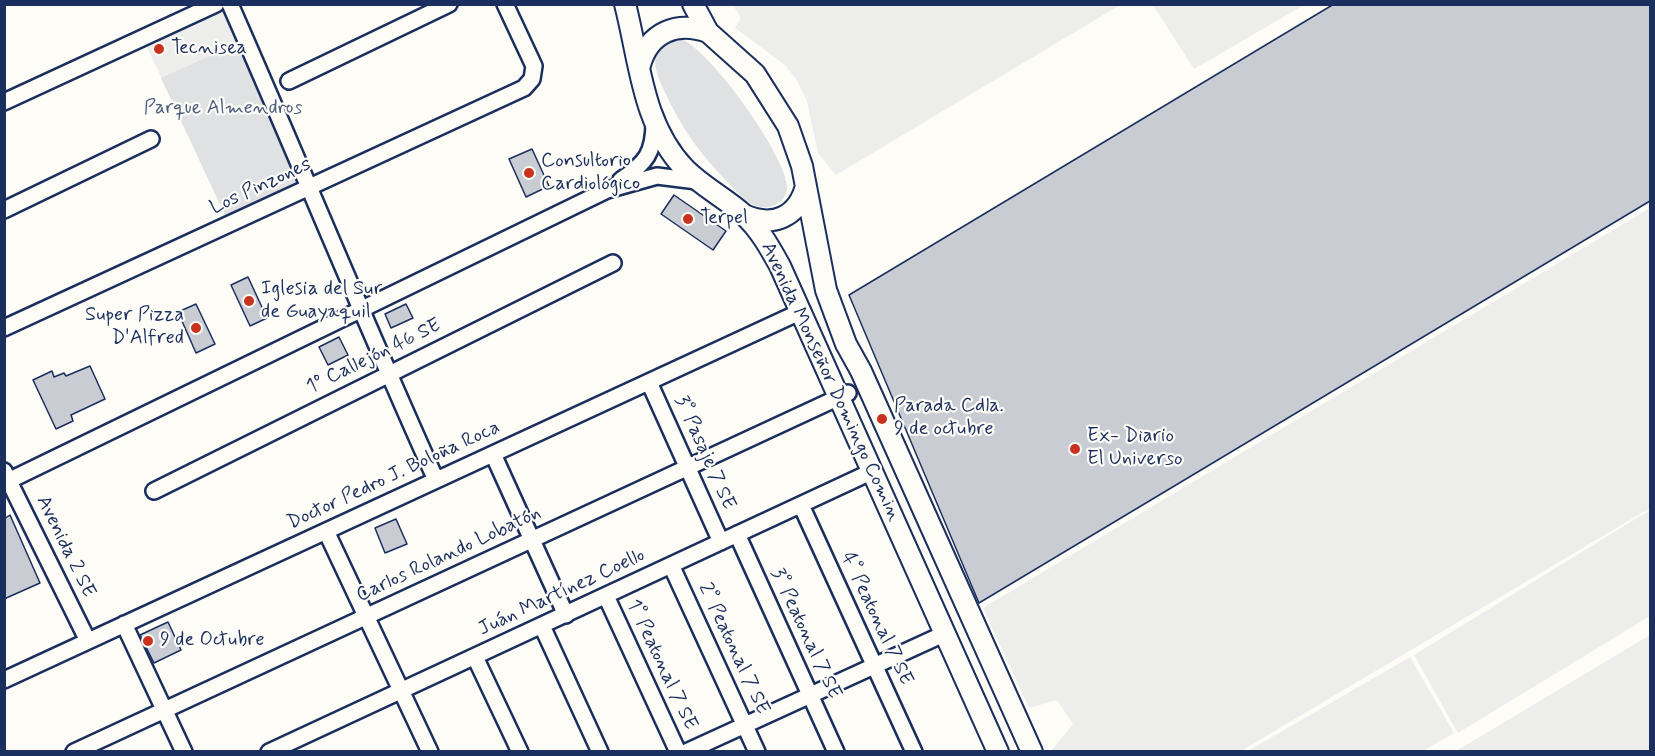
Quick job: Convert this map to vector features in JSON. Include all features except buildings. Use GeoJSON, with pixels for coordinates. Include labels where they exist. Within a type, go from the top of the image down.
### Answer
{"type":"FeatureCollection","features":[{"type":"Feature","properties":{"kind":"main road","name":"Avenida Monseñor Domingo Comin"},"geometry":{"type":"LineString","coordinates":[[625,4],[640,65],[644,94],[654,122],[672,154],[697,181],[744,215],[771,249],[845,395],[873,471],[998,752]]}},
{"type":"Feature","properties":{"kind":"main road","name":"Avenida Monseñor Domingo Comin"},"geometry":{"type":"LineString","coordinates":[[693,4],[708,32],[741,58],[773,99],[796,146],[806,186],[822,277],[846,344],[861,371],[1032,752]]}},
{"type":"Feature","properties":{"kind":"main road"},"geometry":{"type":"LineString","coordinates":[[640,65],[648,45],[665,31],[687,26],[708,32]]}},
{"type":"Feature","properties":{"kind":"main road"},"geometry":{"type":"LineString","coordinates":[[744,215],[766,222],[789,215],[803,197],[806,186]]}},
{"type":"Feature","properties":{"kind":"street"},"geometry":{"type":"LineString","coordinates":[[4,102],[216,4]]}},
{"type":"Feature","properties":{"kind":"street"},"geometry":{"type":"LineString","coordinates":[[230,4],[310,187],[359,309],[436,480]]}},
{"type":"Feature","properties":{"kind":"street"},"geometry":{"type":"LineString","coordinates":[[289,81],[449,4]]}},
{"type":"Feature","properties":{"kind":"street","name":"Los Pinzones"},"geometry":{"type":"LineString","coordinates":[[4,328],[524,88],[532,80],[534,66],[505,4]]}},
{"type":"Feature","properties":{"kind":"street"},"geometry":{"type":"LineString","coordinates":[[607,190],[644,161],[654,144],[654,122]]}},
{"type":"Feature","properties":{"kind":"street"},"geometry":{"type":"LineString","coordinates":[[4,210],[151,139]]}},
{"type":"Feature","properties":{"kind":"street"},"geometry":{"type":"LineString","coordinates":[[6,478],[607,190],[657,177],[697,181]]}},
{"type":"Feature","properties":{"kind":"street","name":"1º Callejón 46 SE"},"geometry":{"type":"LineString","coordinates":[[154,491],[613,263]]}},
{"type":"Feature","properties":{"kind":"street","name":"Doctor Pedro J. Boloña Roca"},"geometry":{"type":"LineString","coordinates":[[4,680],[802,311]]}},
{"type":"Feature","properties":{"kind":"street","name":"3° Pasaje 7 SE"},"geometry":{"type":"LineString","coordinates":[[649,382],[721,542]]}},
{"type":"Feature","properties":{"kind":"street","name":"Carlos Rolando Lobatón"},"geometry":{"type":"LineString","coordinates":[[74,752],[845,395]]}},
{"type":"Feature","properties":{"kind":"street"},"geometry":{"type":"LineString","coordinates":[[493,454],[566,615]]}},
{"type":"Feature","properties":{"kind":"street","name":"Juán Martínez Coello"},"geometry":{"type":"LineString","coordinates":[[269,752],[873,471]]}},
{"type":"Feature","properties":{"kind":"street","name":"Avenida 2 SE"},"geometry":{"type":"LineString","coordinates":[[6,478],[88,641]]}},
{"type":"Feature","properties":{"kind":"street","name":"4° Peatonal 7 SE"},"geometry":{"type":"LineString","coordinates":[[801,504],[914,752]]}},
{"type":"Feature","properties":{"kind":"street"},"geometry":{"type":"LineString","coordinates":[[326,531],[430,752]]}},
{"type":"Feature","properties":{"kind":"street","name":"3° Peatonal 7 SE"},"geometry":{"type":"LineString","coordinates":[[736,534],[836,752]]}},
{"type":"Feature","properties":{"kind":"street","name":"2° Peatonal 7 SE"},"geometry":{"type":"LineString","coordinates":[[671,565],[757,752]]}},
{"type":"Feature","properties":{"kind":"street","name":"1° Peatonal 7 SE"},"geometry":{"type":"LineString","coordinates":[[606,596],[678,752]]}},
{"type":"Feature","properties":{"kind":"street"},"geometry":{"type":"LineString","coordinates":[[124,624],[184,752]]}},
{"type":"Feature","properties":{"kind":"street"},"geometry":{"type":"LineString","coordinates":[[542,626],[600,752]]}},
{"type":"Feature","properties":{"kind":"street"},"geometry":{"type":"LineString","coordinates":[[686,752],[946,633]]}},
{"type":"Feature","properties":{"kind":"street"},"geometry":{"type":"LineString","coordinates":[[475,657],[520,752]]}},
{"type":"Feature","properties":{"kind":"shaded area"},"geometry":{"type":"Polygon","coordinates":[[[223,4],[241,43],[162,79],[144,41],[223,4]]]}},
{"type":"Feature","properties":{"kind":"shaded area"},"geometry":{"type":"Polygon","coordinates":[[[733,5],[1120,5],[836,175],[818,153],[807,101],[796,79],[785,65],[735,28],[741,18],[733,5]]]}},
{"type":"Feature","properties":{"kind":"shaded area"},"geometry":{"type":"Polygon","coordinates":[[[1153,5],[1304,5],[1194,69],[1153,5]]]}},
{"type":"Feature","properties":{"kind":"shaded area"},"geometry":{"type":"Polygon","coordinates":[[[1650,208],[1650,508],[1241,751],[1051,751],[1073,724],[1057,700],[1029,708],[983,608],[1650,208]]]}},
{"type":"Feature","properties":{"kind":"shaded area"},"geometry":{"type":"Polygon","coordinates":[[[1650,510],[1650,616],[1458,733],[1414,655],[1650,510]]]}},
{"type":"Feature","properties":{"kind":"shaded area"},"geometry":{"type":"Polygon","coordinates":[[[1650,635],[1650,751],[1456,751],[1650,635]]]}},
{"type":"Feature","properties":{"kind":"shaded area"},"geometry":{"type":"Polygon","coordinates":[[[1410,657],[1454,733],[1423,751],[1248,751],[1410,657]]]}},
{"type":"Feature","properties":{"kind":"green space"},"geometry":{"type":"Polygon","coordinates":[[[678,38],[691,45],[707,60],[725,80],[760,128],[784,172],[787,187],[785,195],[778,204],[763,207],[745,200],[698,148],[680,121],[661,84],[655,61],[660,47],[678,38]]]}},
{"type":"Feature","properties":{"kind":"green space","name":"Parque Almendros"},"geometry":{"type":"Polygon","coordinates":[[[241,42],[305,190],[229,224],[161,78],[241,42]]]}},
{"type":"Feature","properties":{"kind":"place","name":"Tecnisea"},"geometry":{"type":"Point","coordinates":[159,49]}},
{"type":"Feature","properties":{"kind":"place","name":"Consultorio Cardiológico"},"geometry":{"type":"Point","coordinates":[529,173]}},
{"type":"Feature","properties":{"kind":"place","name":"Terpel"},"geometry":{"type":"Point","coordinates":[688,219]}},
{"type":"Feature","properties":{"kind":"place","name":"Iglesia del Sur de Guayaquil"},"geometry":{"type":"Point","coordinates":[249,301]}},
{"type":"Feature","properties":{"kind":"place","name":"Super Pizza D'Alfred"},"geometry":{"type":"Point","coordinates":[196,328]}},
{"type":"Feature","properties":{"kind":"place","name":"Parada Cdla. 9 de octubre"},"geometry":{"type":"Point","coordinates":[882,419]}},
{"type":"Feature","properties":{"kind":"place","name":"Ex- Diario El Universo"},"geometry":{"type":"Point","coordinates":[1075,449]}},
{"type":"Feature","properties":{"kind":"place","name":"9 de Octubre"},"geometry":{"type":"Point","coordinates":[148,641]}}]}
